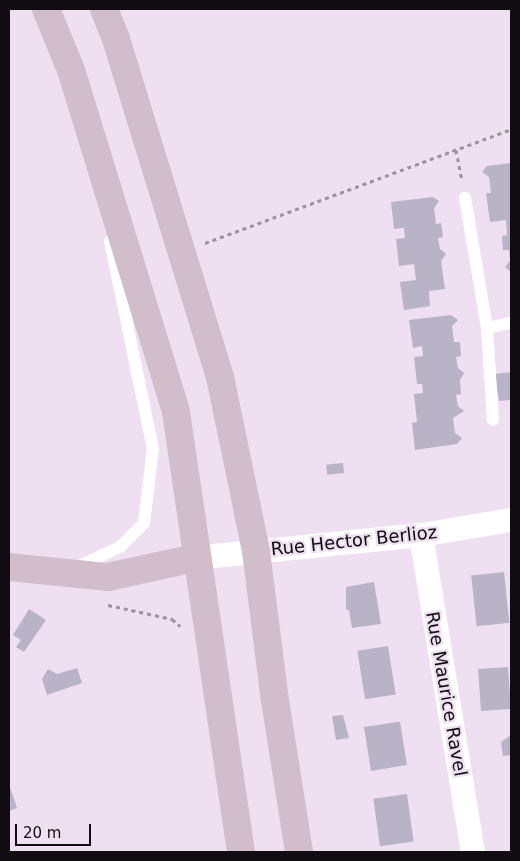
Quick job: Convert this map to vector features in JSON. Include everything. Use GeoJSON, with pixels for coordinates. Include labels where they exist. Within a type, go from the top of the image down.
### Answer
{"type":"FeatureCollection","features":[{"type":"Feature","properties":{"kind":"main road"},"geometry":{"type":"LineString","coordinates":[[46,9],[71,70],[176,412],[209,650],[241,852]]}},
{"type":"Feature","properties":{"kind":"main road"},"geometry":{"type":"LineString","coordinates":[[104,9],[183,251],[220,377],[256,551],[274,694],[299,852]]}},
{"type":"Feature","properties":{"kind":"main road"},"geometry":{"type":"LineString","coordinates":[[9,567],[108,577],[196,558]]}},
{"type":"Feature","properties":{"kind":"street","name":"Rue Hector Berlioz"},"geometry":{"type":"LineString","coordinates":[[196,558],[421,535],[511,520]]}},
{"type":"Feature","properties":{"kind":"street","name":"Rue Maurice Ravel"},"geometry":{"type":"LineString","coordinates":[[421,535],[474,852]]}},
{"type":"Feature","properties":{"kind":"lane"},"geometry":{"type":"LineString","coordinates":[[64,573],[120,547],[144,523],[153,449],[126,308],[71,70]]}},
{"type":"Feature","properties":{"kind":"lane"},"geometry":{"type":"LineString","coordinates":[[465,198],[487,328],[493,420]]}},
{"type":"Feature","properties":{"kind":"lane"},"geometry":{"type":"LineString","coordinates":[[487,328],[511,322]]}},
{"type":"Feature","properties":{"kind":"path"},"geometry":{"type":"LineString","coordinates":[[183,251],[511,129]]}},
{"type":"Feature","properties":{"kind":"path"},"geometry":{"type":"LineString","coordinates":[[456,150],[465,198]]}},
{"type":"Feature","properties":{"kind":"path"},"geometry":{"type":"LineString","coordinates":[[105,604],[172,619],[209,650]]}},
{"type":"Feature","properties":{"kind":"building"},"geometry":{"type":"Polygon","coordinates":[[[511,163],[511,272],[505,267],[510,261],[509,250],[503,250],[502,236],[507,235],[506,220],[490,222],[486,193],[491,193],[489,177],[482,172],[487,166],[511,163]]]}},
{"type":"Feature","properties":{"kind":"building"},"geometry":{"type":"Polygon","coordinates":[[[433,197],[439,201],[434,208],[436,224],[441,223],[443,237],[438,238],[440,249],[446,254],[441,261],[445,289],[429,291],[430,306],[404,310],[400,282],[416,280],[414,264],[399,266],[396,239],[405,238],[404,228],[394,229],[391,202],[433,197]]]}},
{"type":"Feature","properties":{"kind":"building"},"geometry":{"type":"Polygon","coordinates":[[[451,315],[458,320],[452,326],[454,342],[460,342],[461,356],[456,357],[458,368],[464,373],[460,380],[461,394],[456,395],[458,406],[464,411],[453,418],[455,433],[462,438],[457,444],[415,450],[412,423],[417,422],[414,394],[423,393],[422,384],[417,384],[414,357],[423,356],[422,346],[413,348],[409,320],[451,315]]]}},
{"type":"Feature","properties":{"kind":"building"},"geometry":{"type":"Polygon","coordinates":[[[511,372],[511,400],[499,401],[495,374],[511,372]]]}},
{"type":"Feature","properties":{"kind":"building"},"geometry":{"type":"Polygon","coordinates":[[[343,463],[344,473],[327,475],[326,465],[343,463]]]}},
{"type":"Feature","properties":{"kind":"building"},"geometry":{"type":"Polygon","coordinates":[[[504,572],[509,623],[477,626],[471,575],[504,572]]]}},
{"type":"Feature","properties":{"kind":"building"},"geometry":{"type":"Polygon","coordinates":[[[374,582],[381,624],[352,628],[349,610],[346,610],[346,587],[374,582]]]}},
{"type":"Feature","properties":{"kind":"building"},"geometry":{"type":"Polygon","coordinates":[[[29,609],[46,620],[24,652],[16,647],[21,640],[13,635],[29,609]]]}},
{"type":"Feature","properties":{"kind":"building"},"geometry":{"type":"Polygon","coordinates":[[[388,646],[396,694],[365,699],[357,651],[388,646]]]}},
{"type":"Feature","properties":{"kind":"building"},"geometry":{"type":"Polygon","coordinates":[[[508,667],[511,709],[481,711],[478,669],[508,667]]]}},
{"type":"Feature","properties":{"kind":"building"},"geometry":{"type":"Polygon","coordinates":[[[77,668],[82,683],[47,695],[42,679],[48,669],[57,674],[77,668]]]}},
{"type":"Feature","properties":{"kind":"building"},"geometry":{"type":"Polygon","coordinates":[[[343,715],[349,738],[336,740],[332,716],[343,715]]]}},
{"type":"Feature","properties":{"kind":"building"},"geometry":{"type":"Polygon","coordinates":[[[400,722],[407,765],[371,771],[364,727],[400,722]]]}},
{"type":"Feature","properties":{"kind":"building"},"geometry":{"type":"Polygon","coordinates":[[[511,735],[511,755],[503,756],[501,742],[511,735]]]}},
{"type":"Feature","properties":{"kind":"building"},"geometry":{"type":"Polygon","coordinates":[[[9,784],[17,808],[9,811],[9,784]]]}},
{"type":"Feature","properties":{"kind":"building"},"geometry":{"type":"Polygon","coordinates":[[[407,794],[414,842],[380,846],[373,799],[407,794]]]}}]}
